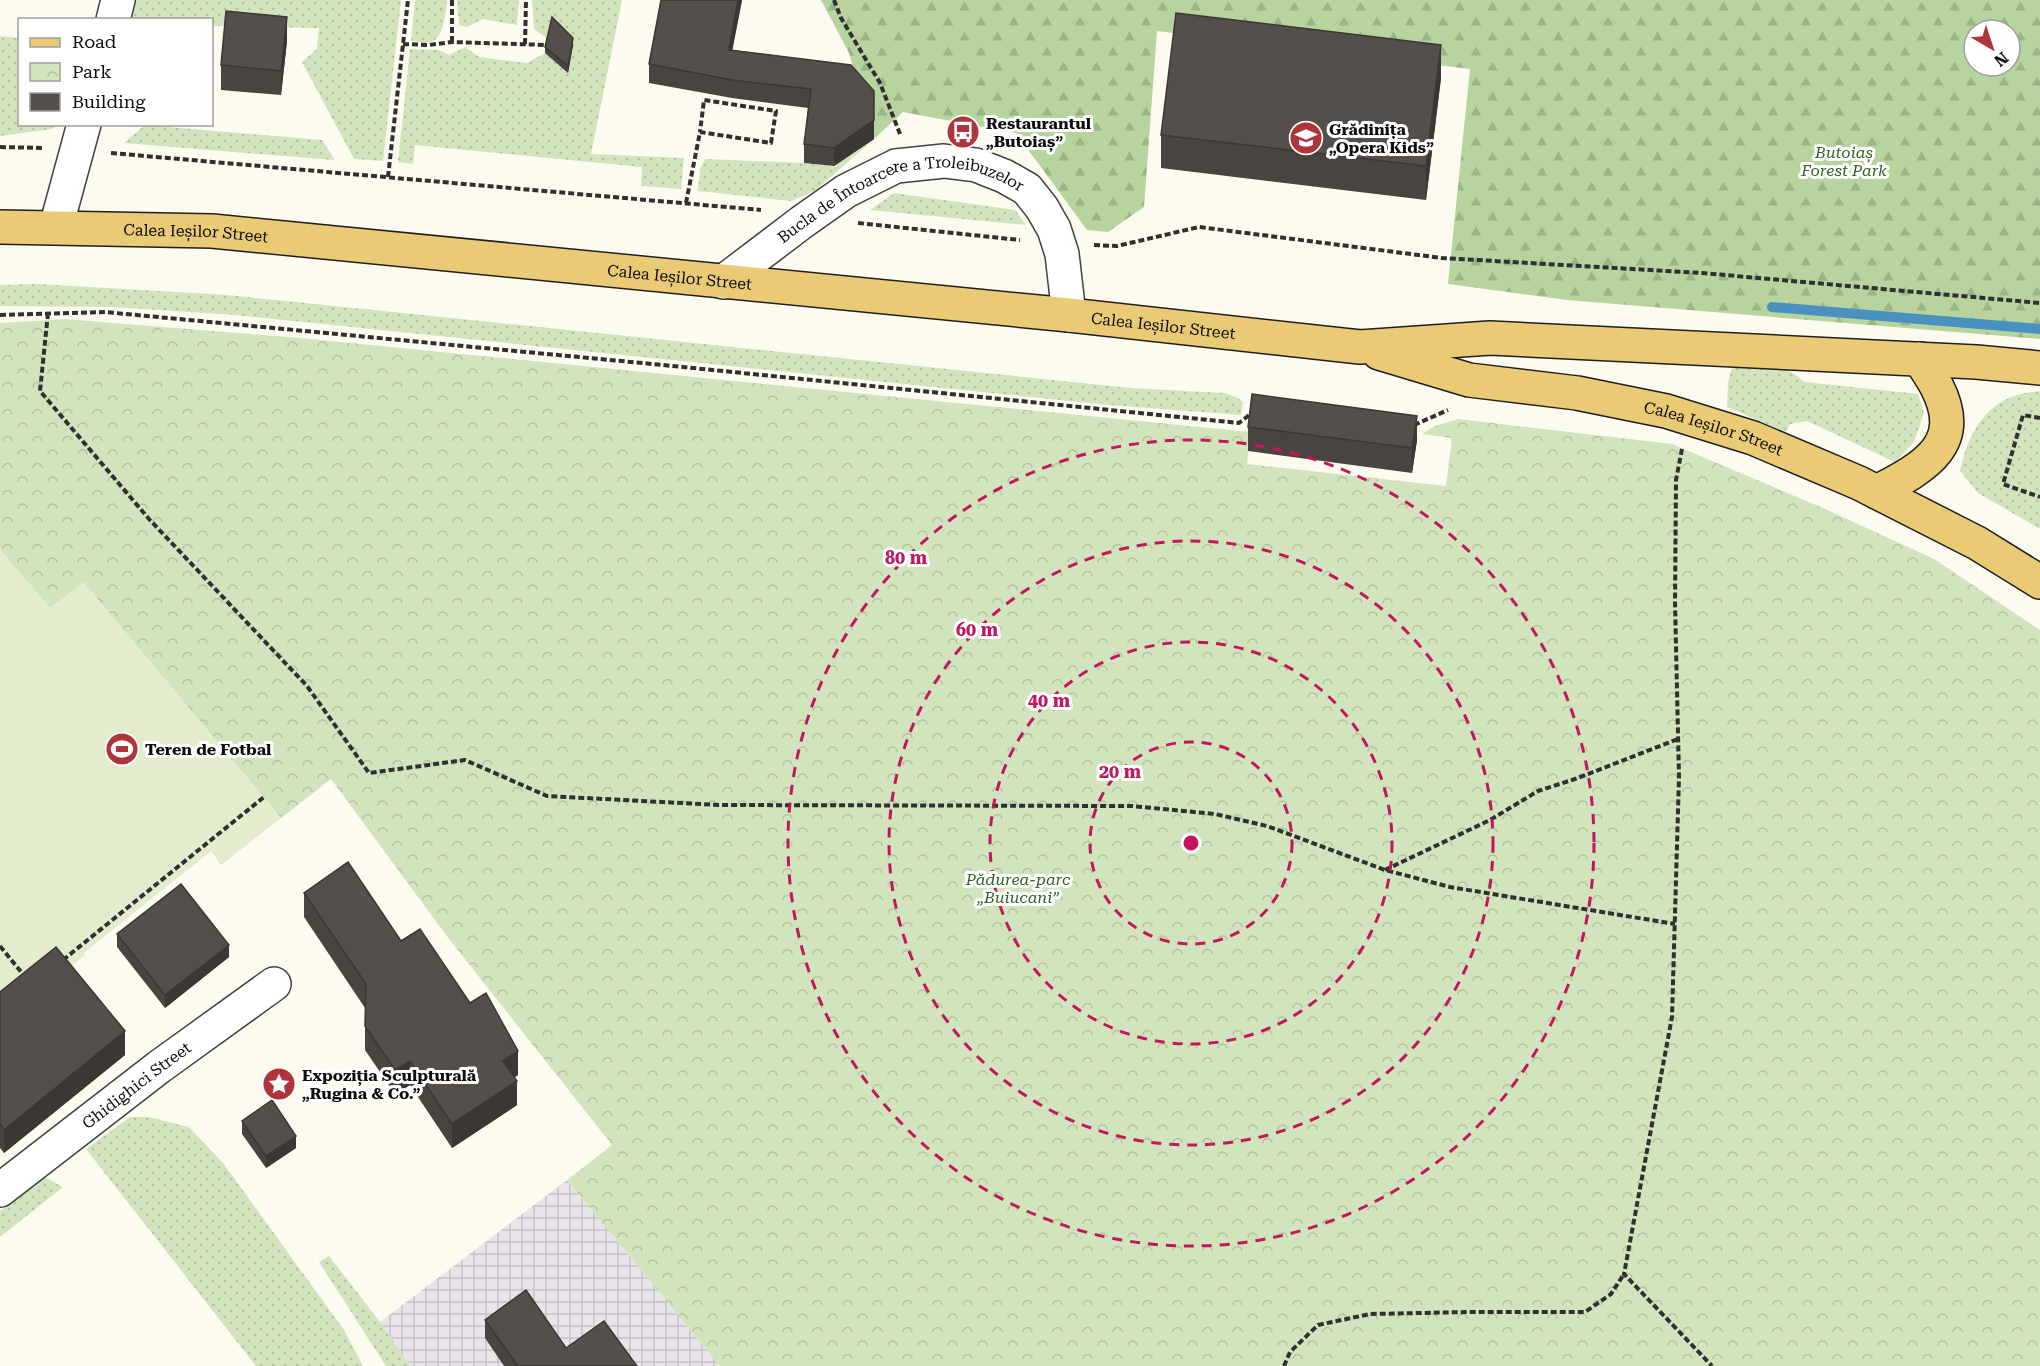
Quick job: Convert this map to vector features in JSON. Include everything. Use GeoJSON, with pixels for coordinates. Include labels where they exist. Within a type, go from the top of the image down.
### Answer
{"type":"FeatureCollection","features":[{"type":"Feature","properties":{"kind":"main road","name":"Calea Ieșilor Street"},"geometry":{"type":"LineString","coordinates":[[0,227],[56,226],[212,231],[1069,315],[1360,347],[1490,338],[1976,362],[2040,368]]}},
{"type":"Feature","properties":{"kind":"main road","name":"Calea Ieșilor Street"},"geometry":{"type":"LineString","coordinates":[[1360,347],[1469,380],[1576,393],[1666,411],[1753,438],[1877,492],[1977,543],[2040,582]]}},
{"type":"Feature","properties":{"kind":"main road"},"geometry":{"type":"LineString","coordinates":[[1877,492],[1923,465],[1940,448],[1947,427],[1945,406],[1937,387],[1920,359]]}},
{"type":"Feature","properties":{"kind":"lane"},"geometry":{"type":"LineString","coordinates":[[114,18],[118,0]]}},
{"type":"Feature","properties":{"kind":"lane"},"geometry":{"type":"LineString","coordinates":[[56,226],[81,137]]}},
{"type":"Feature","properties":{"kind":"lane","name":"Bucla de Întoarcere a Troleibuzelor"},"geometry":{"type":"LineString","coordinates":[[723,282],[846,191],[896,166],[944,161],[976,165],[1004,176],[1027,189],[1042,208],[1054,229],[1062,254],[1069,315]]}},
{"type":"Feature","properties":{"kind":"lane","name":"Ghidighici Street"},"geometry":{"type":"LineString","coordinates":[[0,1190],[159,1066],[274,984]]}},
{"type":"Feature","properties":{"kind":"path"},"geometry":{"type":"LineString","coordinates":[[388,177],[408,0]]}},
{"type":"Feature","properties":{"kind":"path"},"geometry":{"type":"LineString","coordinates":[[452,0],[452,42]]}},
{"type":"Feature","properties":{"kind":"path"},"geometry":{"type":"LineString","coordinates":[[525,44],[526,0]]}},
{"type":"Feature","properties":{"kind":"path"},"geometry":{"type":"LineString","coordinates":[[834,0],[841,18],[880,83],[912,165]]}},
{"type":"Feature","properties":{"kind":"path"},"geometry":{"type":"LineString","coordinates":[[403,44],[429,45],[452,42],[547,45]]}},
{"type":"Feature","properties":{"kind":"path"},"geometry":{"type":"LineString","coordinates":[[686,203],[704,100],[776,111],[771,143],[700,132]]}},
{"type":"Feature","properties":{"kind":"path"},"geometry":{"type":"LineString","coordinates":[[0,147],[81,137],[388,177],[812,214],[863,224],[1058,242],[1117,246],[1199,227],[1442,258],[1702,273],[2040,303]]}},
{"type":"Feature","properties":{"kind":"path"},"geometry":{"type":"LineString","coordinates":[[0,315],[105,312],[1239,423],[1257,408]]}},
{"type":"Feature","properties":{"kind":"path"},"geometry":{"type":"LineString","coordinates":[[48,314],[40,390],[149,519],[307,686],[369,773],[465,760],[547,796],[719,805],[1132,806],[1215,814],[1267,826],[1385,870],[1450,887],[1675,924]]}},
{"type":"Feature","properties":{"kind":"path"},"geometry":{"type":"LineString","coordinates":[[1412,426],[1448,410]]}},
{"type":"Feature","properties":{"kind":"path"},"geometry":{"type":"LineString","coordinates":[[2040,418],[2023,415],[2003,484],[2040,497]]}},
{"type":"Feature","properties":{"kind":"path"},"geometry":{"type":"LineString","coordinates":[[1284,1366],[1290,1352],[1318,1325],[1370,1314],[1585,1312],[1611,1294],[1624,1274],[1672,1017],[1679,777],[1675,602],[1676,480],[1684,443]]}},
{"type":"Feature","properties":{"kind":"path"},"geometry":{"type":"LineString","coordinates":[[1385,870],[1490,820],[1538,791],[1678,739]]}},
{"type":"Feature","properties":{"kind":"path"},"geometry":{"type":"LineString","coordinates":[[60,963],[264,797]]}},
{"type":"Feature","properties":{"kind":"path"},"geometry":{"type":"LineString","coordinates":[[0,946],[32,985]]}},
{"type":"Feature","properties":{"kind":"path"},"geometry":{"type":"LineString","coordinates":[[1624,1274],[1712,1366]]}},
{"type":"Feature","properties":{"kind":"shaded area"},"geometry":{"type":"Polygon","coordinates":[[[567,1180],[720,1366],[410,1366],[380,1322],[567,1180]]]}},
{"type":"Feature","properties":{"kind":"green space"},"geometry":{"type":"Polygon","coordinates":[[[130,0],[401,0],[383,161],[354,159],[302,62],[317,49],[319,28],[213,26],[213,18],[122,18],[130,0]]]}},
{"type":"Feature","properties":{"kind":"green space"},"geometry":{"type":"Polygon","coordinates":[[[415,0],[447,0],[442,30],[431,42],[411,41],[415,0]]]}},
{"type":"Feature","properties":{"kind":"green space"},"geometry":{"type":"Polygon","coordinates":[[[457,0],[519,0],[517,25],[483,19],[467,27],[459,25],[457,0]]]}},
{"type":"Feature","properties":{"kind":"green space"},"geometry":{"type":"Polygon","coordinates":[[[532,0],[622,0],[591,154],[684,158],[681,189],[641,186],[642,167],[415,145],[413,164],[398,162],[410,49],[439,50],[449,55],[465,47],[479,57],[527,63],[545,53],[557,63],[548,39],[534,29],[532,0]]]}},
{"type":"Feature","properties":{"kind":"green space","name":"Butoiaș Forest Park"},"geometry":{"type":"Polygon","coordinates":[[[821,0],[2040,0],[2040,339],[1567,300],[1448,284],[1470,69],[1157,31],[1144,207],[1108,232],[1087,230],[1016,133],[903,112],[874,139],[849,53],[821,0]]]}},
{"type":"Feature","properties":{"kind":"green space"},"geometry":{"type":"Polygon","coordinates":[[[0,36],[18,38],[18,126],[56,126],[52,129],[0,136],[0,36]]]}},
{"type":"Feature","properties":{"kind":"green space"},"geometry":{"type":"Polygon","coordinates":[[[144,126],[157,126],[322,140],[335,160],[124,143],[144,126]]]}},
{"type":"Feature","properties":{"kind":"green space"},"geometry":{"type":"Polygon","coordinates":[[[874,139],[815,191],[791,201],[698,191],[700,169],[705,159],[804,163],[837,167],[840,150],[874,139]]]}},
{"type":"Feature","properties":{"kind":"green space"},"geometry":{"type":"Polygon","coordinates":[[[894,193],[1015,210],[1026,225],[870,210],[894,193]]]}},
{"type":"Feature","properties":{"kind":"green space"},"geometry":{"type":"Polygon","coordinates":[[[37,284],[228,295],[1131,388],[1224,393],[1243,402],[1241,415],[1108,405],[235,315],[112,307],[0,306],[0,285],[37,284]]]}},
{"type":"Feature","properties":{"kind":"green space","name":"Pădurea-parc „Buiucani”"},"geometry":{"type":"Polygon","coordinates":[[[65,319],[300,338],[1250,432],[1247,464],[1446,486],[1452,438],[1422,434],[1435,426],[1458,419],[1672,444],[1823,508],[1934,559],[2040,630],[2040,1366],[720,1366],[567,1180],[612,1145],[446,935],[331,779],[281,818],[84,583],[50,608],[0,550],[0,323],[65,319]]]}},
{"type":"Feature","properties":{"kind":"green space"},"geometry":{"type":"Polygon","coordinates":[[[1779,363],[1805,382],[1918,394],[1924,413],[1914,442],[1895,462],[1807,421],[1790,424],[1786,432],[1727,407],[1728,383],[1733,364],[1779,363]]]}},
{"type":"Feature","properties":{"kind":"green space"},"geometry":{"type":"Polygon","coordinates":[[[2040,391],[2040,529],[1978,493],[1960,471],[1972,435],[1985,415],[2005,400],[2020,394],[2040,391]]]}},
{"type":"Feature","properties":{"kind":"green space"},"geometry":{"type":"Polygon","coordinates":[[[0,550],[50,608],[83,582],[281,818],[221,865],[211,851],[84,953],[85,955],[0,1025],[0,550]]]}},
{"type":"Feature","properties":{"kind":"green space"},"geometry":{"type":"Polygon","coordinates":[[[130,1117],[148,1117],[189,1127],[223,1163],[344,1330],[363,1366],[256,1366],[86,1149],[130,1117]]]}},
{"type":"Feature","properties":{"kind":"green space"},"geometry":{"type":"Polygon","coordinates":[[[43,1176],[63,1187],[0,1237],[0,1211],[43,1176]]]}},
{"type":"Feature","properties":{"kind":"green space"},"geometry":{"type":"Polygon","coordinates":[[[329,1256],[380,1322],[410,1366],[386,1366],[319,1262],[329,1256]]]}},
{"type":"Feature","properties":{"kind":"building"},"geometry":{"type":"Polygon","coordinates":[[[661,0],[738,0],[729,50],[851,65],[874,91],[874,120],[834,148],[804,144],[811,89],[732,80],[649,64],[661,0]]]}},
{"type":"Feature","properties":{"kind":"building"},"geometry":{"type":"Polygon","coordinates":[[[226,11],[287,17],[281,71],[221,65],[226,11]]]}},
{"type":"Feature","properties":{"kind":"building"},"geometry":{"type":"Polygon","coordinates":[[[1176,13],[1441,45],[1426,166],[1161,135],[1176,13]]]}},
{"type":"Feature","properties":{"kind":"building"},"geometry":{"type":"Polygon","coordinates":[[[552,17],[573,38],[568,66],[545,47],[552,17]]]}},
{"type":"Feature","properties":{"kind":"building"},"geometry":{"type":"Polygon","coordinates":[[[1252,394],[1417,416],[1412,448],[1248,427],[1252,394]]]}},
{"type":"Feature","properties":{"kind":"building"},"geometry":{"type":"Polygon","coordinates":[[[348,862],[401,941],[420,929],[470,1003],[486,993],[518,1051],[503,1061],[517,1081],[452,1124],[410,1061],[395,1070],[365,1026],[366,984],[304,893],[348,862]]]}},
{"type":"Feature","properties":{"kind":"building"},"geometry":{"type":"Polygon","coordinates":[[[181,884],[229,945],[165,995],[117,934],[181,884]]]}},
{"type":"Feature","properties":{"kind":"building"},"geometry":{"type":"Polygon","coordinates":[[[56,947],[125,1031],[4,1130],[0,1124],[0,992],[56,947]]]}},
{"type":"Feature","properties":{"kind":"building"},"geometry":{"type":"Polygon","coordinates":[[[272,1100],[296,1136],[266,1156],[242,1121],[272,1100]]]}},
{"type":"Feature","properties":{"kind":"building"},"geometry":{"type":"Polygon","coordinates":[[[526,1290],[566,1348],[604,1321],[637,1366],[518,1366],[485,1320],[526,1290]]]}},
{"type":"Feature","properties":{"kind":"waterway"},"geometry":{"type":"LineString","coordinates":[[1772,307],[2040,329]]}},
{"type":"Feature","properties":{"kind":"place","name":"Restaurantul „Butoiaș”"},"geometry":{"type":"Point","coordinates":[963,132]}},
{"type":"Feature","properties":{"kind":"place","name":"Grădinița „Opera Kids”"},"geometry":{"type":"Point","coordinates":[1306,138]}},
{"type":"Feature","properties":{"kind":"place","name":"Teren de Fotbal"},"geometry":{"type":"Point","coordinates":[122,749]}},
{"type":"Feature","properties":{"kind":"place","name":"Expoziția Sculpturală „Rugina & Co.”"},"geometry":{"type":"Point","coordinates":[279,1084]}}]}
